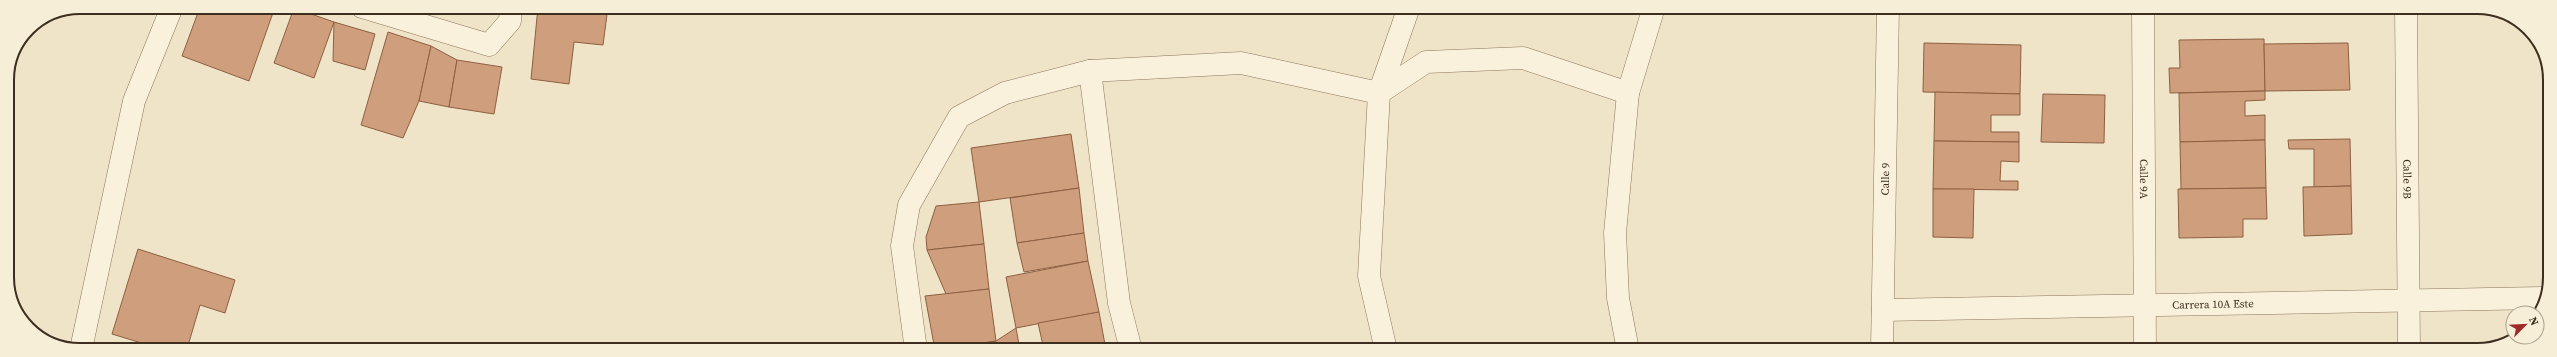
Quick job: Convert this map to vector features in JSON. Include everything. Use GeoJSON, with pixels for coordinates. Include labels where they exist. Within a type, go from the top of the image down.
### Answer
{"type":"FeatureCollection","features":[{"type":"Feature","properties":{"kind":"street"},"geometry":{"type":"LineString","coordinates":[[82,343],[134,101],[169,14]]}},
{"type":"Feature","properties":{"kind":"street"},"geometry":{"type":"LineString","coordinates":[[385,14],[489,45],[510,21],[510,14]]}},
{"type":"Feature","properties":{"kind":"street"},"geometry":{"type":"LineString","coordinates":[[1384,343],[1369,276],[1380,93],[1407,14]]}},
{"type":"Feature","properties":{"kind":"street"},"geometry":{"type":"LineString","coordinates":[[1627,343],[1618,298],[1615,233],[1628,93],[1652,14]]}},
{"type":"Feature","properties":{"kind":"street","name":"Calle 9"},"geometry":{"type":"LineString","coordinates":[[1882,343],[1888,14]]}},
{"type":"Feature","properties":{"kind":"street","name":"Calle 9A"},"geometry":{"type":"LineString","coordinates":[[2144,14],[2145,343]]}},
{"type":"Feature","properties":{"kind":"street","name":"Calle 9B"},"geometry":{"type":"LineString","coordinates":[[2406,14],[2408,343]]}},
{"type":"Feature","properties":{"kind":"street"},"geometry":{"type":"LineString","coordinates":[[915,343],[902,246],[909,205],[959,117],[1005,93],[1090,71],[1241,63],[1380,93],[1426,62],[1523,58],[1628,93]]}},
{"type":"Feature","properties":{"kind":"street"},"geometry":{"type":"LineString","coordinates":[[1090,71],[1119,303],[1129,343]]}},
{"type":"Feature","properties":{"kind":"street","name":"Carrera 10A Este"},"geometry":{"type":"LineString","coordinates":[[1883,310],[2539,298]]}},
{"type":"Feature","properties":{"kind":"building"},"geometry":{"type":"Polygon","coordinates":[[[197,14],[273,14],[249,81],[182,56],[197,14]]]}},
{"type":"Feature","properties":{"kind":"building"},"geometry":{"type":"Polygon","coordinates":[[[292,14],[311,14],[334,22],[314,78],[274,63],[292,14]]]}},
{"type":"Feature","properties":{"kind":"building"},"geometry":{"type":"Polygon","coordinates":[[[537,14],[607,14],[603,45],[574,42],[569,84],[531,79],[537,14]]]}},
{"type":"Feature","properties":{"kind":"building"},"geometry":{"type":"Polygon","coordinates":[[[334,22],[375,34],[365,70],[333,61],[334,22]]]}},
{"type":"Feature","properties":{"kind":"building"},"geometry":{"type":"Polygon","coordinates":[[[388,32],[431,46],[419,101],[403,138],[361,125],[388,32]]]}},
{"type":"Feature","properties":{"kind":"building"},"geometry":{"type":"Polygon","coordinates":[[[2264,39],[2265,91],[2170,93],[2169,68],[2180,68],[2179,40],[2264,39]]]}},
{"type":"Feature","properties":{"kind":"building"},"geometry":{"type":"Polygon","coordinates":[[[1924,43],[2021,45],[2020,94],[1923,92],[1924,43]]]}},
{"type":"Feature","properties":{"kind":"building"},"geometry":{"type":"Polygon","coordinates":[[[2348,43],[2350,90],[2265,91],[2264,44],[2348,43]]]}},
{"type":"Feature","properties":{"kind":"building"},"geometry":{"type":"Polygon","coordinates":[[[431,46],[457,60],[449,107],[419,101],[431,46]]]}},
{"type":"Feature","properties":{"kind":"building"},"geometry":{"type":"Polygon","coordinates":[[[457,60],[502,67],[494,114],[449,107],[457,60]]]}},
{"type":"Feature","properties":{"kind":"building"},"geometry":{"type":"Polygon","coordinates":[[[2265,91],[2265,100],[2245,101],[2245,116],[2265,115],[2265,140],[2180,142],[2179,93],[2265,91]]]}},
{"type":"Feature","properties":{"kind":"building"},"geometry":{"type":"Polygon","coordinates":[[[1935,92],[2020,94],[2020,115],[1991,115],[1991,132],[2019,132],[2019,142],[1934,141],[1935,92]]]}},
{"type":"Feature","properties":{"kind":"building"},"geometry":{"type":"Polygon","coordinates":[[[2043,94],[2105,95],[2104,143],[2041,142],[2043,94]]]}},
{"type":"Feature","properties":{"kind":"building"},"geometry":{"type":"Polygon","coordinates":[[[1071,134],[1079,188],[979,202],[971,148],[1071,134]]]}},
{"type":"Feature","properties":{"kind":"building"},"geometry":{"type":"Polygon","coordinates":[[[2350,139],[2351,186],[2314,187],[2314,149],[2289,149],[2288,140],[2350,139]]]}},
{"type":"Feature","properties":{"kind":"building"},"geometry":{"type":"Polygon","coordinates":[[[2265,140],[2266,188],[2181,189],[2180,142],[2265,140]]]}},
{"type":"Feature","properties":{"kind":"building"},"geometry":{"type":"Polygon","coordinates":[[[1934,141],[2019,142],[2019,162],[2001,161],[2000,181],[2018,181],[2018,190],[1933,189],[1934,141]]]}},
{"type":"Feature","properties":{"kind":"building"},"geometry":{"type":"Polygon","coordinates":[[[2351,186],[2352,234],[2304,236],[2303,187],[2351,186]]]}},
{"type":"Feature","properties":{"kind":"building"},"geometry":{"type":"Polygon","coordinates":[[[1079,188],[1084,233],[1017,243],[1010,198],[1079,188]]]}},
{"type":"Feature","properties":{"kind":"building"},"geometry":{"type":"Polygon","coordinates":[[[2266,188],[2267,219],[2243,219],[2243,237],[2179,238],[2178,189],[2266,188]]]}},
{"type":"Feature","properties":{"kind":"building"},"geometry":{"type":"Polygon","coordinates":[[[1933,189],[1974,189],[1973,238],[1933,237],[1933,189]]]}},
{"type":"Feature","properties":{"kind":"building"},"geometry":{"type":"Polygon","coordinates":[[[979,202],[984,244],[927,250],[926,237],[936,206],[979,202]]]}},
{"type":"Feature","properties":{"kind":"building"},"geometry":{"type":"Polygon","coordinates":[[[1084,233],[1088,261],[1024,272],[1017,243],[1084,233]]]}},
{"type":"Feature","properties":{"kind":"building"},"geometry":{"type":"Polygon","coordinates":[[[984,244],[989,289],[946,294],[927,250],[984,244]]]}},
{"type":"Feature","properties":{"kind":"building"},"geometry":{"type":"Polygon","coordinates":[[[138,249],[235,280],[225,313],[200,305],[189,343],[141,343],[112,334],[138,249]]]}},
{"type":"Feature","properties":{"kind":"building"},"geometry":{"type":"Polygon","coordinates":[[[1088,261],[1099,312],[1016,328],[1006,277],[1088,261]]]}},
{"type":"Feature","properties":{"kind":"building"},"geometry":{"type":"Polygon","coordinates":[[[989,289],[996,341],[982,343],[934,343],[925,296],[989,289]]]}},
{"type":"Feature","properties":{"kind":"building"},"geometry":{"type":"Polygon","coordinates":[[[1099,312],[1105,343],[1042,343],[1038,323],[1099,312]]]}},
{"type":"Feature","properties":{"kind":"building"},"geometry":{"type":"Polygon","coordinates":[[[1016,328],[1019,343],[985,343],[996,341],[1016,328]]]}}]}
